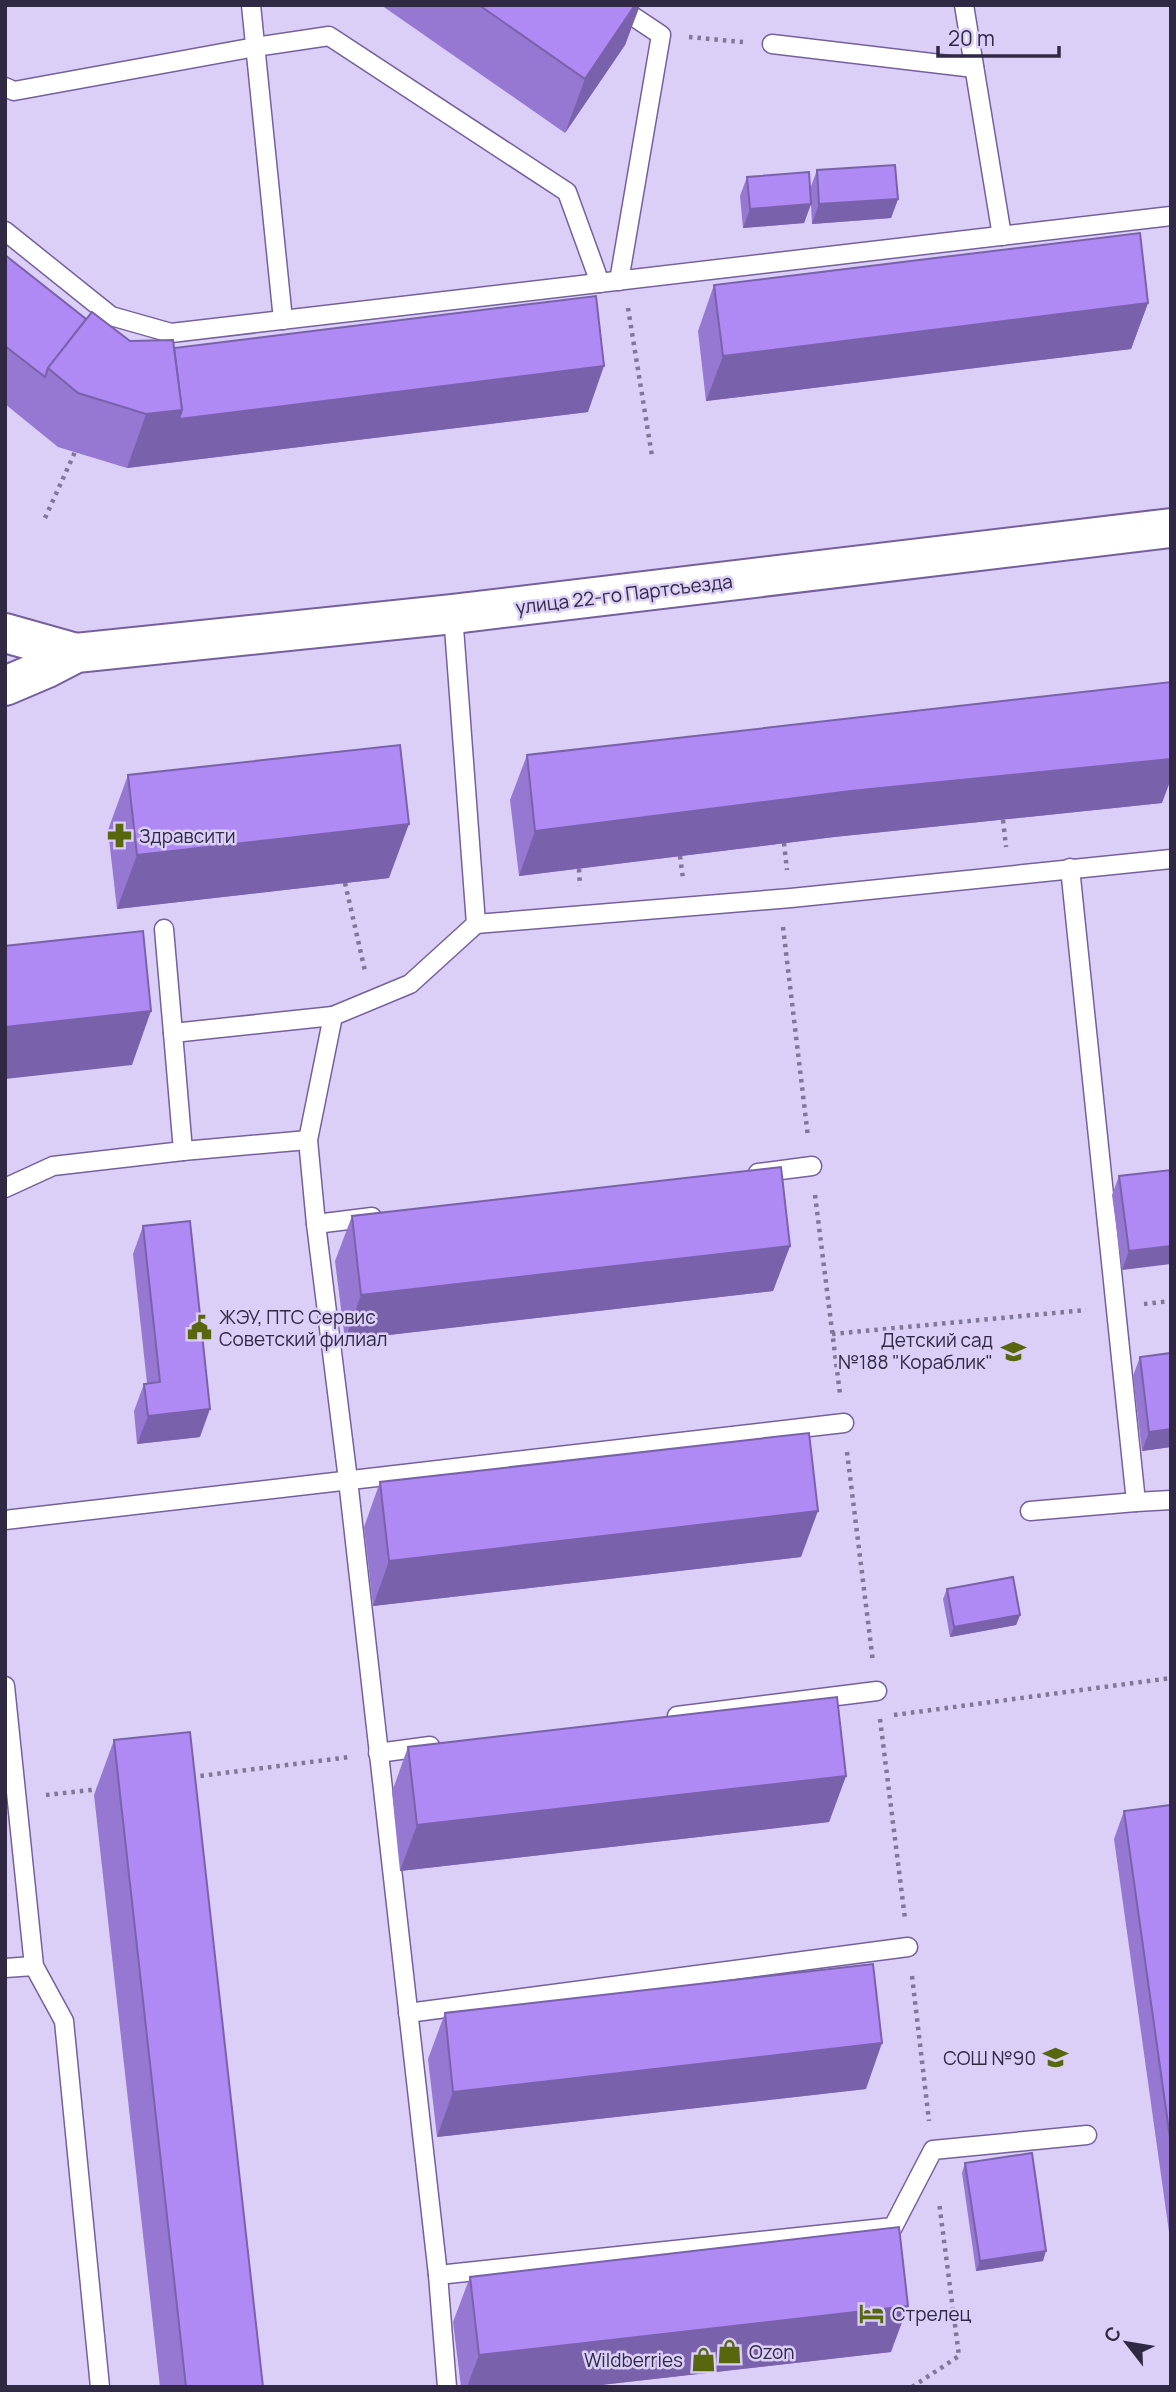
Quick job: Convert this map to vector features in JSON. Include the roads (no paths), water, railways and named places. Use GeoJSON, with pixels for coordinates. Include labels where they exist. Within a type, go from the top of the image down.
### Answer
{"type":"FeatureCollection","features":[{"type":"Feature","properties":{"kind":"street","name":"улица 22-го Партсъезда"},"geometry":{"type":"LineString","coordinates":[[5,686],[76,653],[453,614],[1171,528]]}},
{"type":"Feature","properties":{"kind":"street","name":"улица 22-го Партсъезда"},"geometry":{"type":"LineString","coordinates":[[5,633],[46,642],[76,653]]}},
{"type":"Feature","properties":{"kind":"lane"},"geometry":{"type":"LineString","coordinates":[[251,5],[283,320]]}},
{"type":"Feature","properties":{"kind":"lane"},"geometry":{"type":"LineString","coordinates":[[616,5],[660,35],[621,280]]}},
{"type":"Feature","properties":{"kind":"lane"},"geometry":{"type":"LineString","coordinates":[[964,5],[1002,236]]}},
{"type":"Feature","properties":{"kind":"lane"},"geometry":{"type":"LineString","coordinates":[[5,87],[14,91],[329,36],[567,192],[600,283]]}},
{"type":"Feature","properties":{"kind":"lane"},"geometry":{"type":"LineString","coordinates":[[772,44],[974,68]]}},
{"type":"Feature","properties":{"kind":"lane"},"geometry":{"type":"LineString","coordinates":[[5,231],[111,316],[171,333],[1171,216]]}},
{"type":"Feature","properties":{"kind":"lane"},"geometry":{"type":"LineString","coordinates":[[453,614],[476,924]]}},
{"type":"Feature","properties":{"kind":"lane"},"geometry":{"type":"LineString","coordinates":[[173,1033],[333,1016],[410,984],[476,924],[779,899],[1171,859]]}},
{"type":"Feature","properties":{"kind":"lane"},"geometry":{"type":"LineString","coordinates":[[1070,868],[1136,1502]]}},
{"type":"Feature","properties":{"kind":"lane"},"geometry":{"type":"LineString","coordinates":[[164,929],[183,1151]]}},
{"type":"Feature","properties":{"kind":"lane"},"geometry":{"type":"LineString","coordinates":[[333,1016],[308,1140],[438,2275],[447,2387]]}},
{"type":"Feature","properties":{"kind":"lane"},"geometry":{"type":"LineString","coordinates":[[5,1188],[53,1166],[308,1140]]}},
{"type":"Feature","properties":{"kind":"lane"},"geometry":{"type":"LineString","coordinates":[[743,1174],[812,1166]]}},
{"type":"Feature","properties":{"kind":"lane"},"geometry":{"type":"LineString","coordinates":[[316,1224],[385,1216]]}},
{"type":"Feature","properties":{"kind":"lane"},"geometry":{"type":"LineString","coordinates":[[5,1520],[844,1423]]}},
{"type":"Feature","properties":{"kind":"lane"},"geometry":{"type":"LineString","coordinates":[[1030,1511],[1171,1500]]}},
{"type":"Feature","properties":{"kind":"lane"},"geometry":{"type":"LineString","coordinates":[[5,1686],[34,1966],[64,2021],[100,2387]]}},
{"type":"Feature","properties":{"kind":"lane"},"geometry":{"type":"LineString","coordinates":[[655,1718],[877,1691]]}},
{"type":"Feature","properties":{"kind":"lane"},"geometry":{"type":"LineString","coordinates":[[378,1753],[447,1744]]}},
{"type":"Feature","properties":{"kind":"lane"},"geometry":{"type":"LineString","coordinates":[[408,2013],[908,1947]]}},
{"type":"Feature","properties":{"kind":"lane"},"geometry":{"type":"LineString","coordinates":[[5,1968],[34,1966]]}},
{"type":"Feature","properties":{"kind":"lane"},"geometry":{"type":"LineString","coordinates":[[438,2275],[893,2227],[933,2150],[1087,2135]]}},
{"type":"Feature","properties":{"kind":"place","name":"Здравсити"},"geometry":{"type":"Point","coordinates":[119,836]}},
{"type":"Feature","properties":{"kind":"place","name":"ЖЭУ, ПТС Сервис Советский филиал"},"geometry":{"type":"Point","coordinates":[199,1328]}},
{"type":"Feature","properties":{"kind":"place","name":"Детский сад №188 \"Кораблик\""},"geometry":{"type":"Point","coordinates":[1013,1351]}},
{"type":"Feature","properties":{"kind":"place","name":"СОШ №90"},"geometry":{"type":"Point","coordinates":[1056,2058]}},
{"type":"Feature","properties":{"kind":"place","name":"Стрелец"},"geometry":{"type":"Point","coordinates":[872,2314]}},
{"type":"Feature","properties":{"kind":"place","name":"Ozon"},"geometry":{"type":"Point","coordinates":[729,2352]}},
{"type":"Feature","properties":{"kind":"place","name":"Wildberries"},"geometry":{"type":"Point","coordinates":[703,2360]}}]}
